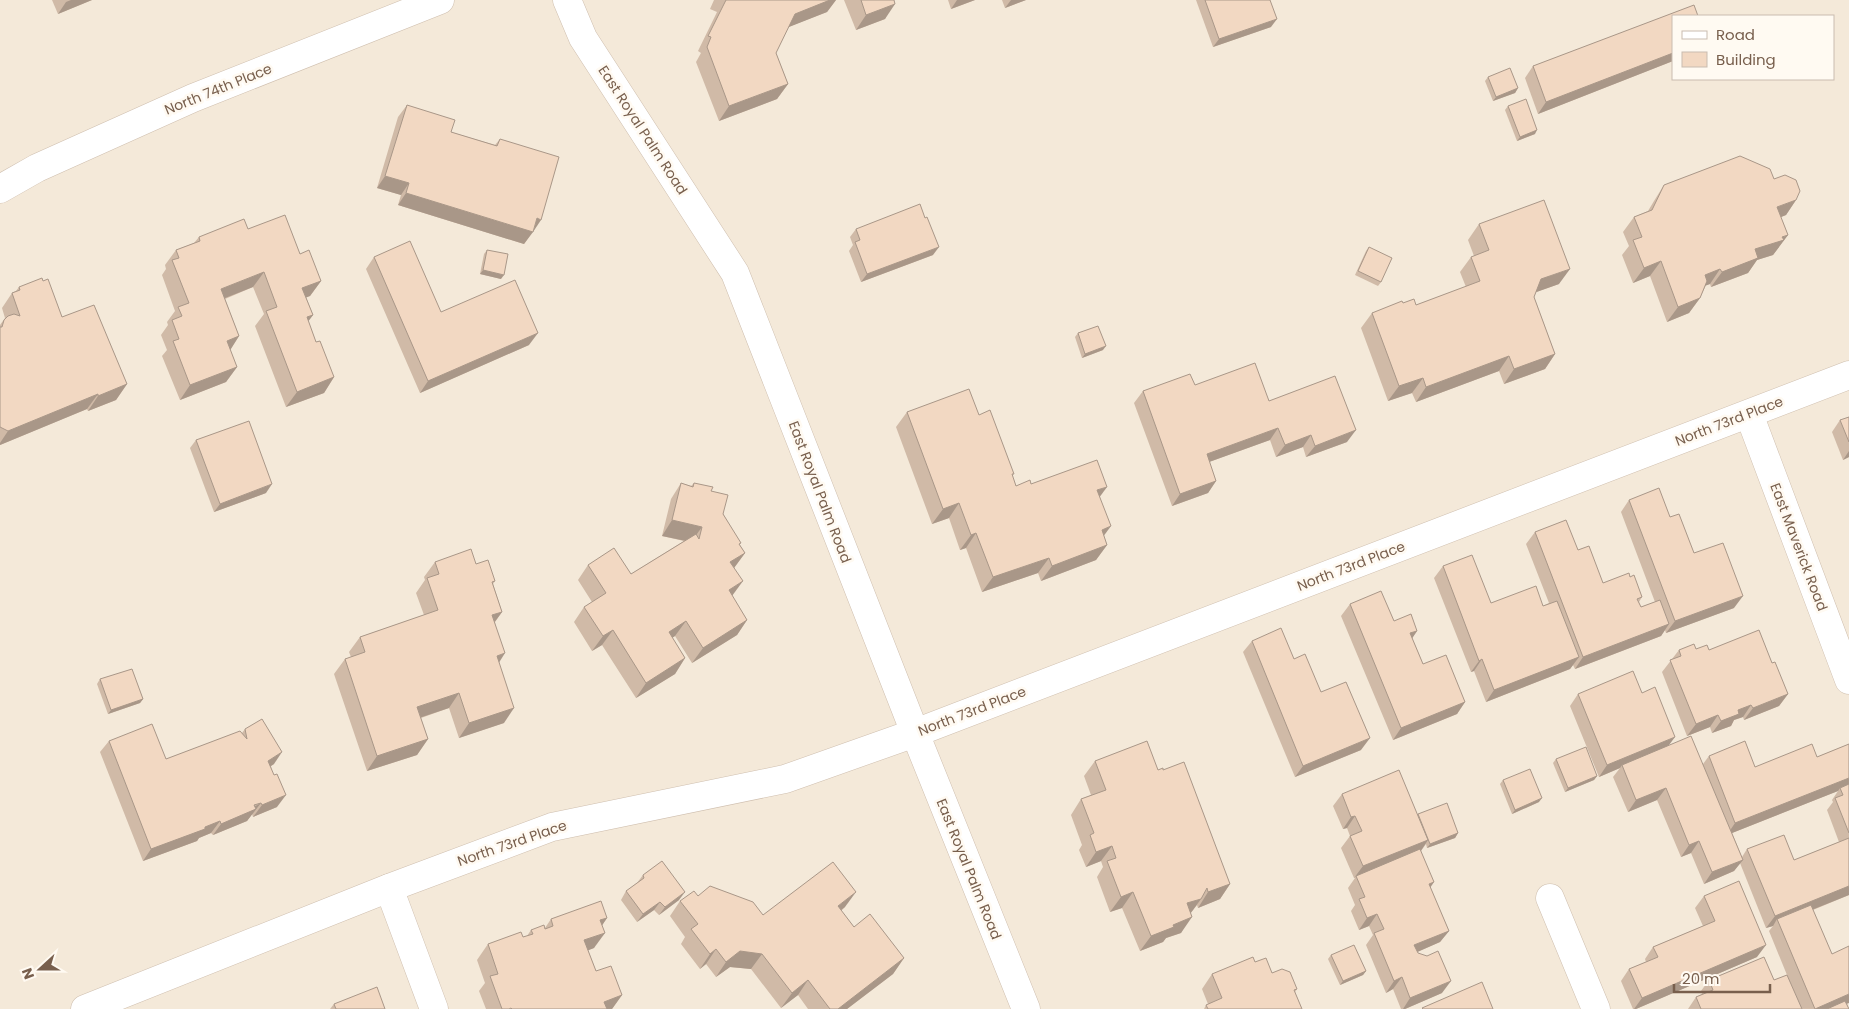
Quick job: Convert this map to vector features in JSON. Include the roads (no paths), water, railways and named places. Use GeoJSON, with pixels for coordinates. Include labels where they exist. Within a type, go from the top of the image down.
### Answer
{"type":"FeatureCollection","features":[{"type":"Feature","properties":{"kind":"street","name":"North 74th Place"},"geometry":{"type":"LineString","coordinates":[[0,189],[37,168],[193,98],[440,0]]}},
{"type":"Feature","properties":{"kind":"street","name":"East Royal Palm Road"},"geometry":{"type":"LineString","coordinates":[[567,0],[583,38],[734,273],[1026,1009]]}},
{"type":"Feature","properties":{"kind":"street","name":"North 73rd Place"},"geometry":{"type":"LineString","coordinates":[[85,1009],[388,888],[552,827],[785,779],[915,733],[1849,375]]}},
{"type":"Feature","properties":{"kind":"street","name":"East Maverick Road"},"geometry":{"type":"LineString","coordinates":[[1749,414],[1849,680]]}},
{"type":"Feature","properties":{"kind":"street"},"geometry":{"type":"LineString","coordinates":[[388,888],[434,1009]]}},
{"type":"Feature","properties":{"kind":"street"},"geometry":{"type":"LineString","coordinates":[[1550,898],[1596,1009]]}}]}
